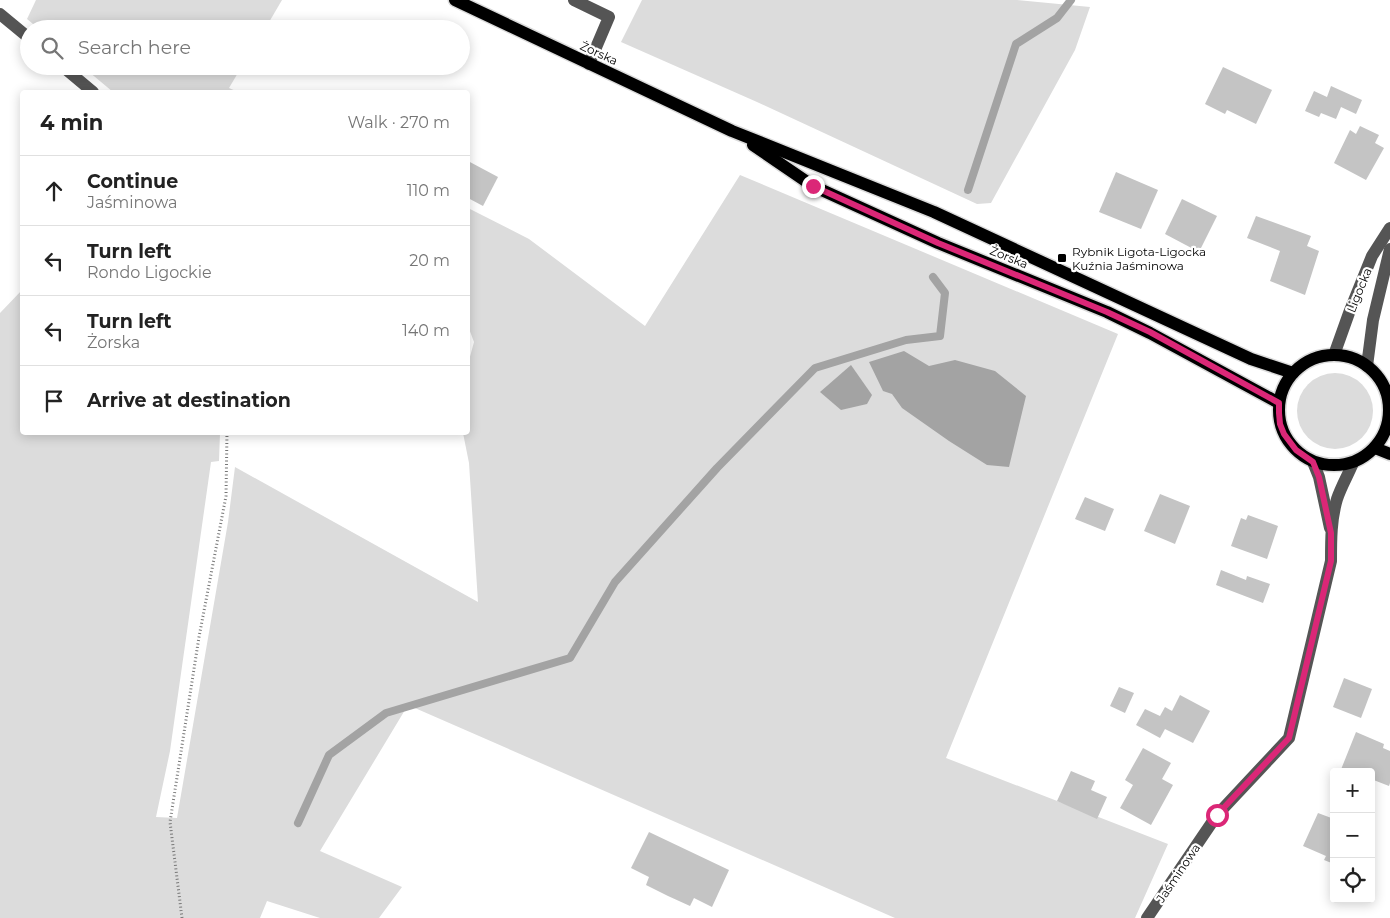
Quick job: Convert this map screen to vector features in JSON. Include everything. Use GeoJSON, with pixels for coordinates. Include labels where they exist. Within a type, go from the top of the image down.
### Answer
{"type":"FeatureCollection","features":[{"type":"Feature","properties":{"kind":"main road","name":"Żorska"},"geometry":{"type":"LineString","coordinates":[[455,0],[732,131],[934,212],[1250,359],[1293,373]]}},
{"type":"Feature","properties":{"kind":"main road","name":"Żorska"},"geometry":{"type":"LineString","coordinates":[[732,131],[813,186],[938,243],[1107,312],[1158,336],[1279,403]]}},
{"type":"Feature","properties":{"kind":"main road"},"geometry":{"type":"LineString","coordinates":[[1334,355],[1352,358],[1367,366],[1380,379],[1385,388],[1390,406],[1389,421],[1384,434],[1375,448],[1363,458],[1353,463],[1333,466],[1313,462],[1296,450],[1284,434],[1280,424],[1279,403],[1284,387],[1293,373],[1307,362],[1316,358],[1334,355]]}},
{"type":"Feature","properties":{"kind":"main road"},"geometry":{"type":"LineString","coordinates":[[1375,448],[1390,454]]}},
{"type":"Feature","properties":{"kind":"street"},"geometry":{"type":"LineString","coordinates":[[574,0],[609,17],[589,64]]}},
{"type":"Feature","properties":{"kind":"street"},"geometry":{"type":"LineString","coordinates":[[0,14],[20,31]]}},
{"type":"Feature","properties":{"kind":"street"},"geometry":{"type":"LineString","coordinates":[[73,75],[91,90]]}},
{"type":"Feature","properties":{"kind":"street","name":"Ligocka"},"geometry":{"type":"LineString","coordinates":[[1334,355],[1372,256],[1390,228]]}},
{"type":"Feature","properties":{"kind":"street","name":"Ligocka"},"geometry":{"type":"LineString","coordinates":[[1367,366],[1373,320],[1390,249]]}},
{"type":"Feature","properties":{"kind":"street","name":"Jaśminowa"},"geometry":{"type":"LineString","coordinates":[[1313,462],[1319,477],[1331,533]]}},
{"type":"Feature","properties":{"kind":"street","name":"Jaśminowa"},"geometry":{"type":"LineString","coordinates":[[1147,918],[1217,815],[1289,738],[1331,561],[1331,533],[1338,499],[1353,463]]}},
{"type":"Feature","properties":{"kind":"path"},"geometry":{"type":"LineString","coordinates":[[182,918],[170,822],[199,637],[226,496],[227,435]]}},
{"type":"Feature","properties":{"kind":"shaded area"},"geometry":{"type":"Polygon","coordinates":[[[36,0],[282,0],[270,20],[27,19],[36,0]]]}},
{"type":"Feature","properties":{"kind":"shaded area"},"geometry":{"type":"Polygon","coordinates":[[[642,0],[1017,0],[1090,7],[1075,50],[991,203],[977,204],[757,102],[621,42],[642,0]]]}},
{"type":"Feature","properties":{"kind":"shaded area"},"geometry":{"type":"Polygon","coordinates":[[[93,75],[237,75],[229,88],[234,90],[111,90],[93,75]]]}},
{"type":"Feature","properties":{"kind":"shaded area"},"geometry":{"type":"Polygon","coordinates":[[[740,175],[1118,334],[946,758],[1168,844],[1135,918],[895,918],[408,705],[320,851],[402,887],[379,918],[320,918],[267,901],[260,918],[0,918],[0,313],[20,292],[20,435],[220,435],[219,461],[211,462],[170,751],[156,817],[177,818],[228,522],[235,467],[478,602],[469,463],[463,435],[470,435],[470,357],[474,342],[470,331],[470,209],[529,239],[645,326],[740,175]]]}},
{"type":"Feature","properties":{"kind":"shaded area"},"geometry":{"type":"Polygon","coordinates":[[[904,351],[929,366],[955,360],[995,371],[1026,396],[1009,467],[987,465],[902,408],[892,394],[883,391],[869,362],[904,351]]]}},
{"type":"Feature","properties":{"kind":"shaded area"},"geometry":{"type":"Polygon","coordinates":[[[851,365],[872,395],[867,404],[841,410],[820,392],[851,365]]]}},
{"type":"Feature","properties":{"kind":"shaded area"},"geometry":{"type":"Polygon","coordinates":[[[1328,373],[1342,373],[1356,379],[1367,390],[1371,396],[1373,411],[1371,426],[1362,438],[1350,447],[1328,449],[1314,443],[1303,432],[1297,418],[1297,404],[1303,390],[1314,379],[1328,373]]]}},
{"type":"Feature","properties":{"kind":"building"},"geometry":{"type":"Polygon","coordinates":[[[1223,67],[1272,90],[1256,124],[1227,110],[1225,114],[1205,104],[1223,67]]]}},
{"type":"Feature","properties":{"kind":"building"},"geometry":{"type":"Polygon","coordinates":[[[1331,86],[1362,100],[1356,114],[1341,107],[1336,119],[1321,113],[1319,117],[1305,111],[1314,91],[1327,97],[1331,86]]]}},
{"type":"Feature","properties":{"kind":"building"},"geometry":{"type":"Polygon","coordinates":[[[1360,126],[1379,135],[1375,143],[1384,148],[1366,180],[1334,163],[1350,130],[1356,134],[1360,126]]]}},
{"type":"Feature","properties":{"kind":"building"},"geometry":{"type":"Polygon","coordinates":[[[470,162],[498,177],[483,206],[470,199],[470,162]]]}},
{"type":"Feature","properties":{"kind":"building"},"geometry":{"type":"Polygon","coordinates":[[[1116,172],[1158,190],[1141,229],[1099,212],[1116,172]]]}},
{"type":"Feature","properties":{"kind":"building"},"geometry":{"type":"Polygon","coordinates":[[[1182,199],[1217,216],[1199,252],[1165,234],[1182,199]]]}},
{"type":"Feature","properties":{"kind":"building"},"geometry":{"type":"Polygon","coordinates":[[[1256,216],[1311,236],[1307,246],[1319,251],[1305,295],[1270,281],[1280,251],[1247,238],[1256,216]]]}},
{"type":"Feature","properties":{"kind":"building"},"geometry":{"type":"Polygon","coordinates":[[[1160,494],[1190,506],[1175,544],[1144,531],[1160,494]]]}},
{"type":"Feature","properties":{"kind":"building"},"geometry":{"type":"Polygon","coordinates":[[[1085,497],[1114,509],[1105,531],[1075,519],[1085,497]]]}},
{"type":"Feature","properties":{"kind":"building"},"geometry":{"type":"Polygon","coordinates":[[[1248,515],[1278,526],[1267,559],[1231,546],[1241,518],[1246,520],[1248,515]]]}},
{"type":"Feature","properties":{"kind":"building"},"geometry":{"type":"Polygon","coordinates":[[[1221,570],[1246,580],[1247,576],[1270,584],[1263,603],[1216,585],[1221,570]]]}},
{"type":"Feature","properties":{"kind":"building"},"geometry":{"type":"Polygon","coordinates":[[[1344,678],[1372,689],[1361,718],[1333,707],[1344,678]]]}},
{"type":"Feature","properties":{"kind":"building"},"geometry":{"type":"Polygon","coordinates":[[[1119,687],[1134,693],[1125,713],[1110,706],[1119,687]]]}},
{"type":"Feature","properties":{"kind":"building"},"geometry":{"type":"Polygon","coordinates":[[[1180,695],[1210,711],[1193,743],[1165,729],[1160,738],[1136,725],[1145,709],[1160,716],[1165,707],[1172,711],[1180,695]]]}},
{"type":"Feature","properties":{"kind":"building"},"geometry":{"type":"Polygon","coordinates":[[[1356,732],[1384,744],[1383,748],[1390,751],[1389,786],[1375,781],[1375,768],[1342,768],[1356,732]]]}},
{"type":"Feature","properties":{"kind":"building"},"geometry":{"type":"Polygon","coordinates":[[[1143,748],[1171,763],[1162,779],[1173,785],[1151,825],[1120,808],[1133,785],[1125,780],[1143,748]]]}},
{"type":"Feature","properties":{"kind":"building"},"geometry":{"type":"Polygon","coordinates":[[[1071,771],[1095,781],[1091,790],[1107,797],[1097,819],[1057,801],[1071,771]]]}},
{"type":"Feature","properties":{"kind":"building"},"geometry":{"type":"Polygon","coordinates":[[[1318,813],[1330,818],[1330,862],[1324,860],[1326,856],[1303,846],[1318,813]]]}},
{"type":"Feature","properties":{"kind":"building"},"geometry":{"type":"Polygon","coordinates":[[[649,832],[729,870],[712,907],[694,898],[690,906],[668,896],[646,885],[649,877],[631,868],[649,832]]]}},
{"type":"Feature","properties":{"kind":"waterway"},"geometry":{"type":"LineString","coordinates":[[968,190],[1016,44],[1057,18],[1071,0]]}},
{"type":"Feature","properties":{"kind":"waterway"},"geometry":{"type":"LineString","coordinates":[[298,823],[329,755],[386,713],[570,658],[615,582],[717,468],[815,368],[906,340],[940,336],[945,293],[933,277]]}},
{"type":"Feature","properties":{"kind":"place","name":"Rybnik Ligota-Ligocka Kuźnia Jaśminowa"},"geometry":{"type":"Point","coordinates":[1062,258]}},
{"type":"Feature","properties":{"kind":"route"},"geometry":{"type":"LineString","coordinates":[[813,186],[938,243],[1063,293],[1150,332],[1279,403],[1280,424],[1284,434],[1296,450],[1313,462],[1319,477],[1331,533],[1331,561],[1289,738],[1217,815]]}}]}
